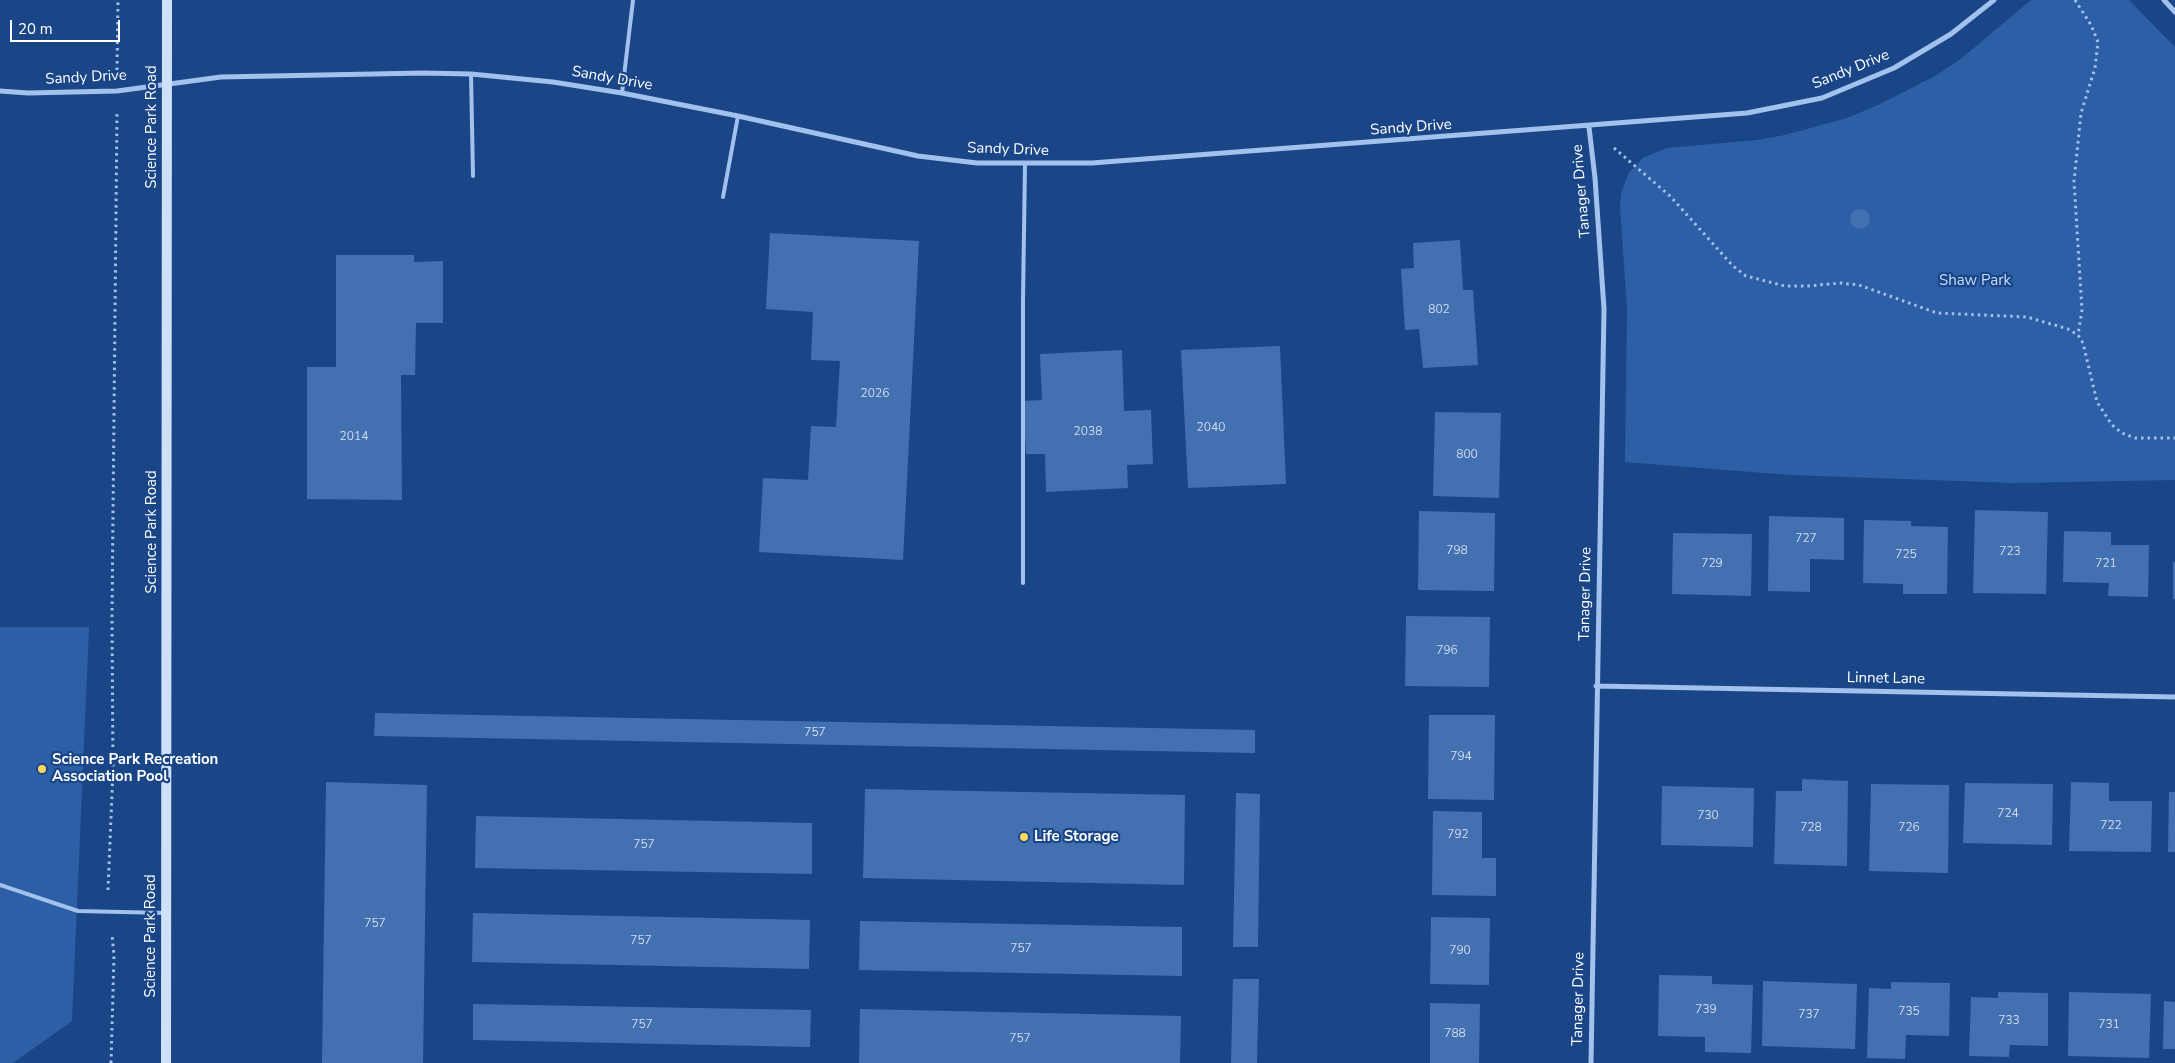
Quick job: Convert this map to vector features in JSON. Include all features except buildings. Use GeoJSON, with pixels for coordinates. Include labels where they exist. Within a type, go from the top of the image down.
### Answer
{"type":"FeatureCollection","features":[{"type":"Feature","properties":{"kind":"main road","name":"Science Park Road"},"geometry":{"type":"LineString","coordinates":[[166,1063],[167,0]]}},
{"type":"Feature","properties":{"kind":"street","name":"Sandy Drive"},"geometry":{"type":"LineString","coordinates":[[0,90],[28,93],[117,91],[221,77],[423,73],[471,74],[553,82],[622,93],[738,116],[918,156],[977,163],[1092,163],[1747,114],[1822,98],[1894,68],[1951,34],[1994,0]]}},
{"type":"Feature","properties":{"kind":"street"},"geometry":{"type":"LineString","coordinates":[[2164,0],[2175,12]]}},
{"type":"Feature","properties":{"kind":"street","name":"Tanager Drive"},"geometry":{"type":"LineString","coordinates":[[1589,127],[1595,178],[1604,310],[1596,686],[1591,1063]]}},
{"type":"Feature","properties":{"kind":"street","name":"Linnet Lane"},"geometry":{"type":"LineString","coordinates":[[1596,686],[2175,697]]}},
{"type":"Feature","properties":{"kind":"lane"},"geometry":{"type":"LineString","coordinates":[[622,93],[633,0]]}},
{"type":"Feature","properties":{"kind":"lane"},"geometry":{"type":"LineString","coordinates":[[471,74],[473,176]]}},
{"type":"Feature","properties":{"kind":"lane"},"geometry":{"type":"LineString","coordinates":[[723,198],[738,116]]}},
{"type":"Feature","properties":{"kind":"lane"},"geometry":{"type":"LineString","coordinates":[[1023,583],[1022,299],[1025,164]]}},
{"type":"Feature","properties":{"kind":"lane"},"geometry":{"type":"LineString","coordinates":[[0,885],[78,912],[166,913]]}},
{"type":"Feature","properties":{"kind":"path"},"geometry":{"type":"LineString","coordinates":[[110,1063],[114,956],[108,894],[113,770],[112,616],[118,0]]}},
{"type":"Feature","properties":{"kind":"path"},"geometry":{"type":"LineString","coordinates":[[2075,0],[2091,25],[2098,42],[2095,68],[2081,113],[2074,181],[2082,310],[2078,335]]}},
{"type":"Feature","properties":{"kind":"path"},"geometry":{"type":"LineString","coordinates":[[1589,127],[1670,196],[1733,266],[1746,276],[1785,286],[1840,283],[1859,284],[1937,313],[2028,317],[2078,335],[2083,343],[2098,402],[2112,425],[2122,434],[2135,438],[2175,438]]}},
{"type":"Feature","properties":{"kind":"green space","name":"Shaw Park"},"geometry":{"type":"Polygon","coordinates":[[[2031,0],[2129,0],[2175,47],[2175,480],[2014,483],[1790,475],[1625,462],[1627,309],[1620,206],[1621,194],[1628,174],[1643,158],[1667,148],[1757,140],[1785,135],[1847,118],[1878,105],[1935,76],[1962,58],[2031,0]]]}},
{"type":"Feature","properties":{"kind":"green space","name":"Science Park Recreation Association Pool"},"geometry":{"type":"Polygon","coordinates":[[[0,627],[89,627],[72,1021],[13,1063],[0,1063],[0,627]]]}},
{"type":"Feature","properties":{"kind":"place","name":"Science Park Recreation Association Pool"},"geometry":{"type":"Point","coordinates":[42,769]}},
{"type":"Feature","properties":{"kind":"place","name":"Life Storage"},"geometry":{"type":"Point","coordinates":[1024,837]}}]}
